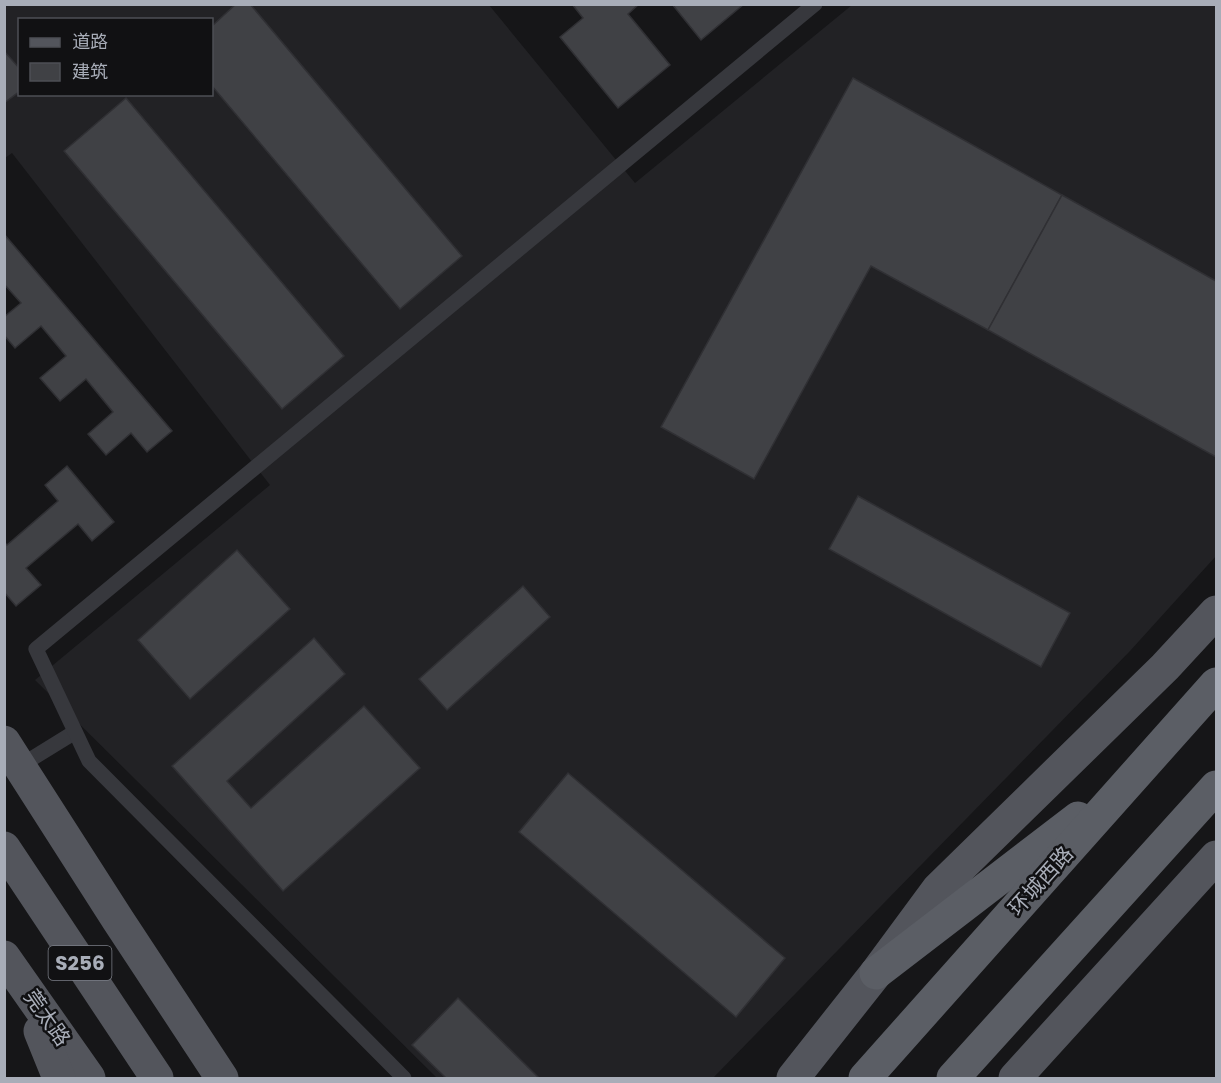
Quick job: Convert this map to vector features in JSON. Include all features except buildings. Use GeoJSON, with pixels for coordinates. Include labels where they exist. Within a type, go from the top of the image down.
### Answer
{"type":"FeatureCollection","features":[{"type":"Feature","properties":{"kind":"highway","name":"环城西路"},"geometry":{"type":"LineString","coordinates":[[866,1078],[1216,684]]}},
{"type":"Feature","properties":{"kind":"highway"},"geometry":{"type":"LineString","coordinates":[[876,973],[1143,767]]}},
{"type":"Feature","properties":{"kind":"highway"},"geometry":{"type":"LineString","coordinates":[[953,1078],[1216,787]]}},
{"type":"Feature","properties":{"kind":"main road"},"geometry":{"type":"LineString","coordinates":[[793,1078],[876,973],[938,889],[1156,675],[1216,612]]}},
{"type":"Feature","properties":{"kind":"main road"},"geometry":{"type":"LineString","coordinates":[[12,754],[222,1078]]}},
{"type":"Feature","properties":{"kind":"main road","name":"S256"},"geometry":{"type":"LineString","coordinates":[[4,848],[157,1078]]}},
{"type":"Feature","properties":{"kind":"main road"},"geometry":{"type":"LineString","coordinates":[[1015,1078],[1216,857]]}},
{"type":"Feature","properties":{"kind":"main road"},"geometry":{"type":"LineString","coordinates":[[1044,1078],[1072,1036],[1158,923]]}},
{"type":"Feature","properties":{"kind":"main road"},"geometry":{"type":"LineString","coordinates":[[12,968],[59,1078]]}},
{"type":"Feature","properties":{"kind":"main road","name":"莞太路"},"geometry":{"type":"LineString","coordinates":[[12,968],[89,1078]]}},
{"type":"Feature","properties":{"kind":"lane"},"geometry":{"type":"LineString","coordinates":[[404,1078],[89,761],[36,649],[815,4]]}},
{"type":"Feature","properties":{"kind":"lane"},"geometry":{"type":"LineString","coordinates":[[12,754],[75,732]]}},
{"type":"Feature","properties":{"kind":"shaded area"},"geometry":{"type":"Polygon","coordinates":[[[5,5],[489,5],[635,183],[852,5],[1216,5],[1216,556],[1130,651],[713,1078],[437,1078],[35,680],[270,485],[12,153],[5,158],[5,5]]]}}]}
